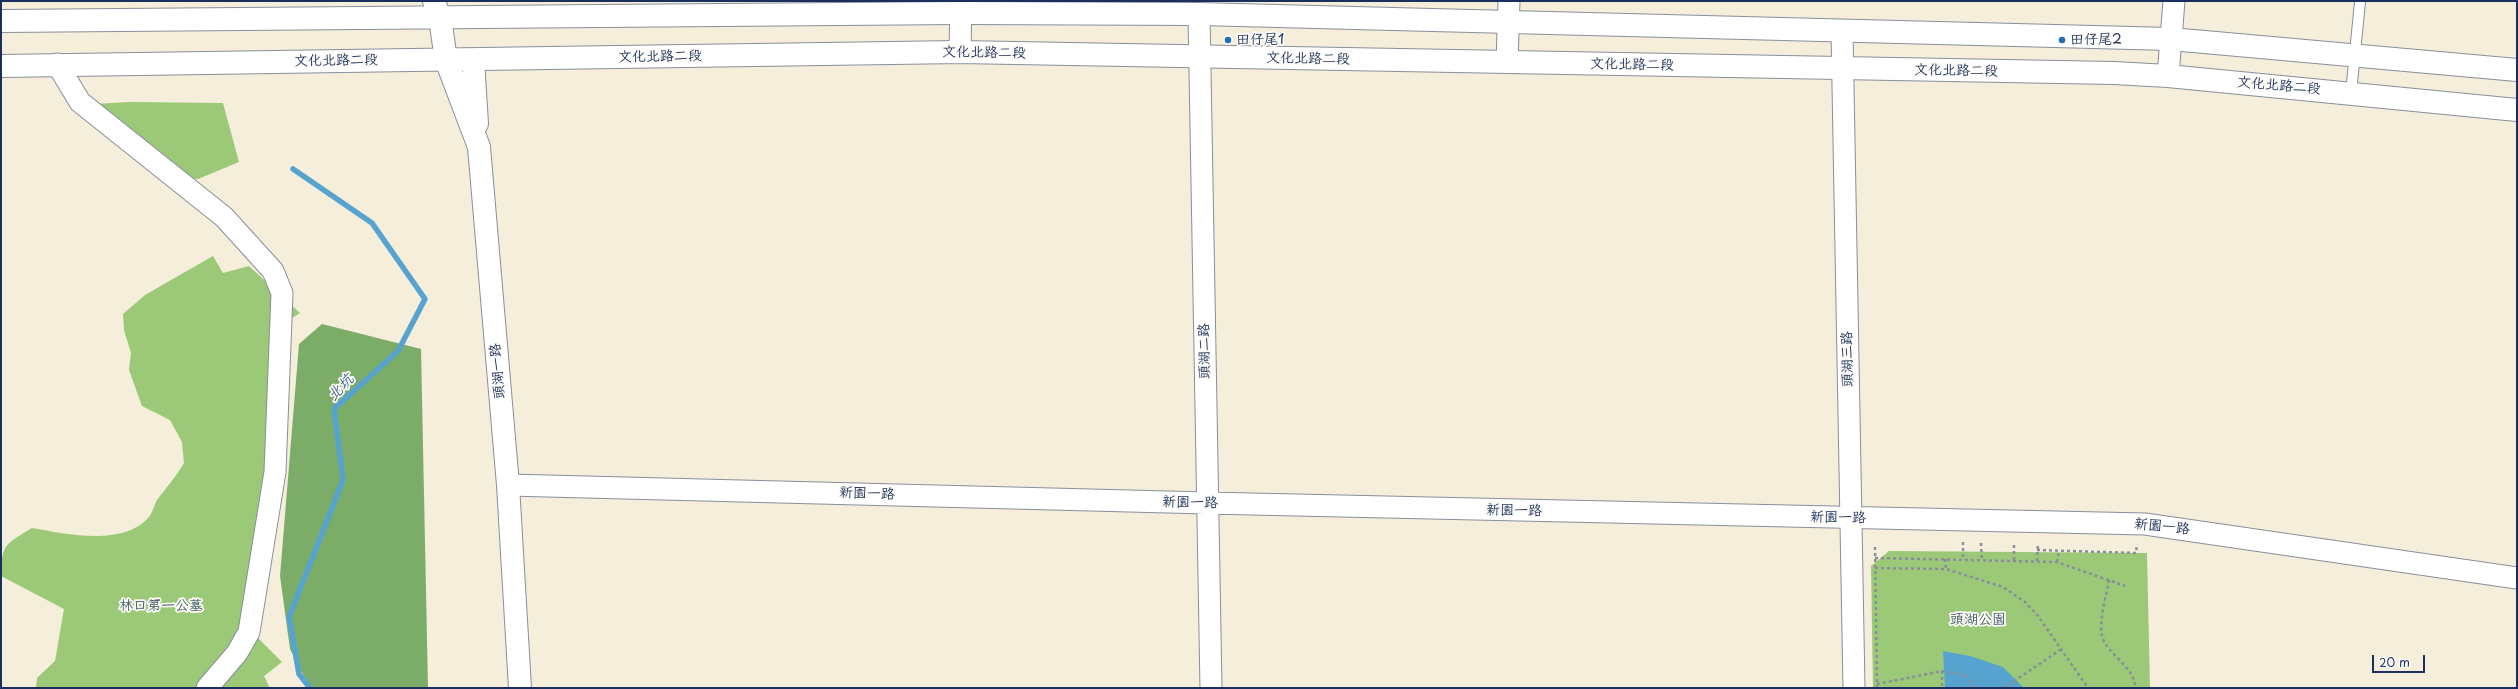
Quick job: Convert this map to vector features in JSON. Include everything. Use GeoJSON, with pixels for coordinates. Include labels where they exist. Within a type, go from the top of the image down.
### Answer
{"type":"FeatureCollection","features":[{"type":"Feature","properties":{"kind":"street"},"geometry":{"type":"LineString","coordinates":[[1507,62],[1509,1]]}},
{"type":"Feature","properties":{"kind":"street"},"geometry":{"type":"LineString","coordinates":[[2168,76],[2174,1]]}},
{"type":"Feature","properties":{"kind":"street"},"geometry":{"type":"LineString","coordinates":[[1,21],[441,7],[961,7],[1508,23],[2171,38],[2517,70]]}},
{"type":"Feature","properties":{"kind":"street","name":"頭湖一路"},"geometry":{"type":"LineString","coordinates":[[441,7],[446,60],[479,147],[508,485],[520,688]]}},
{"type":"Feature","properties":{"kind":"street"},"geometry":{"type":"LineString","coordinates":[[960,52],[961,7]]}},
{"type":"Feature","properties":{"kind":"street","name":"頭湖二路"},"geometry":{"type":"LineString","coordinates":[[1200,14],[1211,688]]}},
{"type":"Feature","properties":{"kind":"street","name":"頭湖三路"},"geometry":{"type":"LineString","coordinates":[[1842,31],[1854,688]]}},
{"type":"Feature","properties":{"kind":"street","name":"文化北路二段"},"geometry":{"type":"LineString","coordinates":[[1,66],[960,52],[1200,56],[1843,68],[2168,76],[2517,110]]}},
{"type":"Feature","properties":{"kind":"street"},"geometry":{"type":"LineString","coordinates":[[473,60],[479,147]]}},
{"type":"Feature","properties":{"kind":"street"},"geometry":{"type":"LineString","coordinates":[[57,64],[80,102],[224,217],[273,271],[282,293],[275,472],[250,632],[237,652],[207,688]]}},
{"type":"Feature","properties":{"kind":"street","name":"新園一路"},"geometry":{"type":"LineString","coordinates":[[508,485],[1207,503],[2145,524],[2517,578]]}},
{"type":"Feature","properties":{"kind":"lane"},"geometry":{"type":"LineString","coordinates":[[2351,93],[2360,2]]}},
{"type":"Feature","properties":{"kind":"path"},"geometry":{"type":"LineString","coordinates":[[1963,542],[1963,560]]}},
{"type":"Feature","properties":{"kind":"path"},"geometry":{"type":"LineString","coordinates":[[1982,542],[1982,560]]}},
{"type":"Feature","properties":{"kind":"path"},"geometry":{"type":"LineString","coordinates":[[2014,543],[2014,560]]}},
{"type":"Feature","properties":{"kind":"path"},"geometry":{"type":"LineString","coordinates":[[2037,561],[2038,543]]}},
{"type":"Feature","properties":{"kind":"path"},"geometry":{"type":"LineString","coordinates":[[2038,550],[2136,553],[2136,544]]}},
{"type":"Feature","properties":{"kind":"path"},"geometry":{"type":"LineString","coordinates":[[1875,547],[1877,688]]}},
{"type":"Feature","properties":{"kind":"path"},"geometry":{"type":"LineString","coordinates":[[2057,562],[2059,551]]}},
{"type":"Feature","properties":{"kind":"path"},"geometry":{"type":"LineString","coordinates":[[1875,558],[2057,562],[2125,586]]}},
{"type":"Feature","properties":{"kind":"path"},"geometry":{"type":"LineString","coordinates":[[1946,559],[1946,569]]}},
{"type":"Feature","properties":{"kind":"path"},"geometry":{"type":"LineString","coordinates":[[1875,568],[1946,569],[2003,587],[2025,602],[2038,616],[2060,650],[2088,688]]}},
{"type":"Feature","properties":{"kind":"path"},"geometry":{"type":"LineString","coordinates":[[2108,580],[2102,626],[2103,637],[2131,674],[2135,688]]}},
{"type":"Feature","properties":{"kind":"path"},"geometry":{"type":"LineString","coordinates":[[2004,688],[2060,650]]}},
{"type":"Feature","properties":{"kind":"path"},"geometry":{"type":"LineString","coordinates":[[1877,684],[1942,671],[1966,675],[1974,688]]}},
{"type":"Feature","properties":{"kind":"path"},"geometry":{"type":"LineString","coordinates":[[1942,671],[1942,688]]}},
{"type":"Feature","properties":{"kind":"green space"},"geometry":{"type":"Polygon","coordinates":[[[129,102],[223,103],[239,162],[198,179],[178,178],[95,104],[129,102]]]}},
{"type":"Feature","properties":{"kind":"green space","name":"林口第一公墓"},"geometry":{"type":"Polygon","coordinates":[[[213,256],[223,273],[249,266],[300,313],[274,330],[265,490],[246,626],[282,662],[264,676],[270,688],[36,688],[37,678],[55,661],[64,609],[1,576],[1,565],[4,551],[11,542],[32,528],[77,535],[110,535],[125,532],[138,526],[152,513],[157,500],[184,463],[182,442],[170,420],[142,406],[129,370],[131,353],[124,330],[123,314],[145,295],[213,256]]]}},
{"type":"Feature","properties":{"kind":"green space"},"geometry":{"type":"Polygon","coordinates":[[[322,324],[421,349],[428,688],[310,688],[290,649],[280,576],[299,344],[322,324]]]}},
{"type":"Feature","properties":{"kind":"green space","name":"頭湖公園"},"geometry":{"type":"Polygon","coordinates":[[[1889,551],[2147,553],[2150,688],[1873,688],[1871,566],[1889,551]]]}},
{"type":"Feature","properties":{"kind":"water"},"geometry":{"type":"Polygon","coordinates":[[[1943,651],[1970,656],[2003,667],[2024,688],[1945,688],[1943,651]]]}},
{"type":"Feature","properties":{"kind":"waterway","name":"北坑"},"geometry":{"type":"LineString","coordinates":[[293,169],[372,223],[425,299],[398,351],[334,409],[343,480],[289,617],[299,674],[310,688]]}},
{"type":"Feature","properties":{"kind":"place","name":"田仔尾1"},"geometry":{"type":"Point","coordinates":[1228,40]}},
{"type":"Feature","properties":{"kind":"place","name":"田仔尾2"},"geometry":{"type":"Point","coordinates":[2062,40]}}]}
